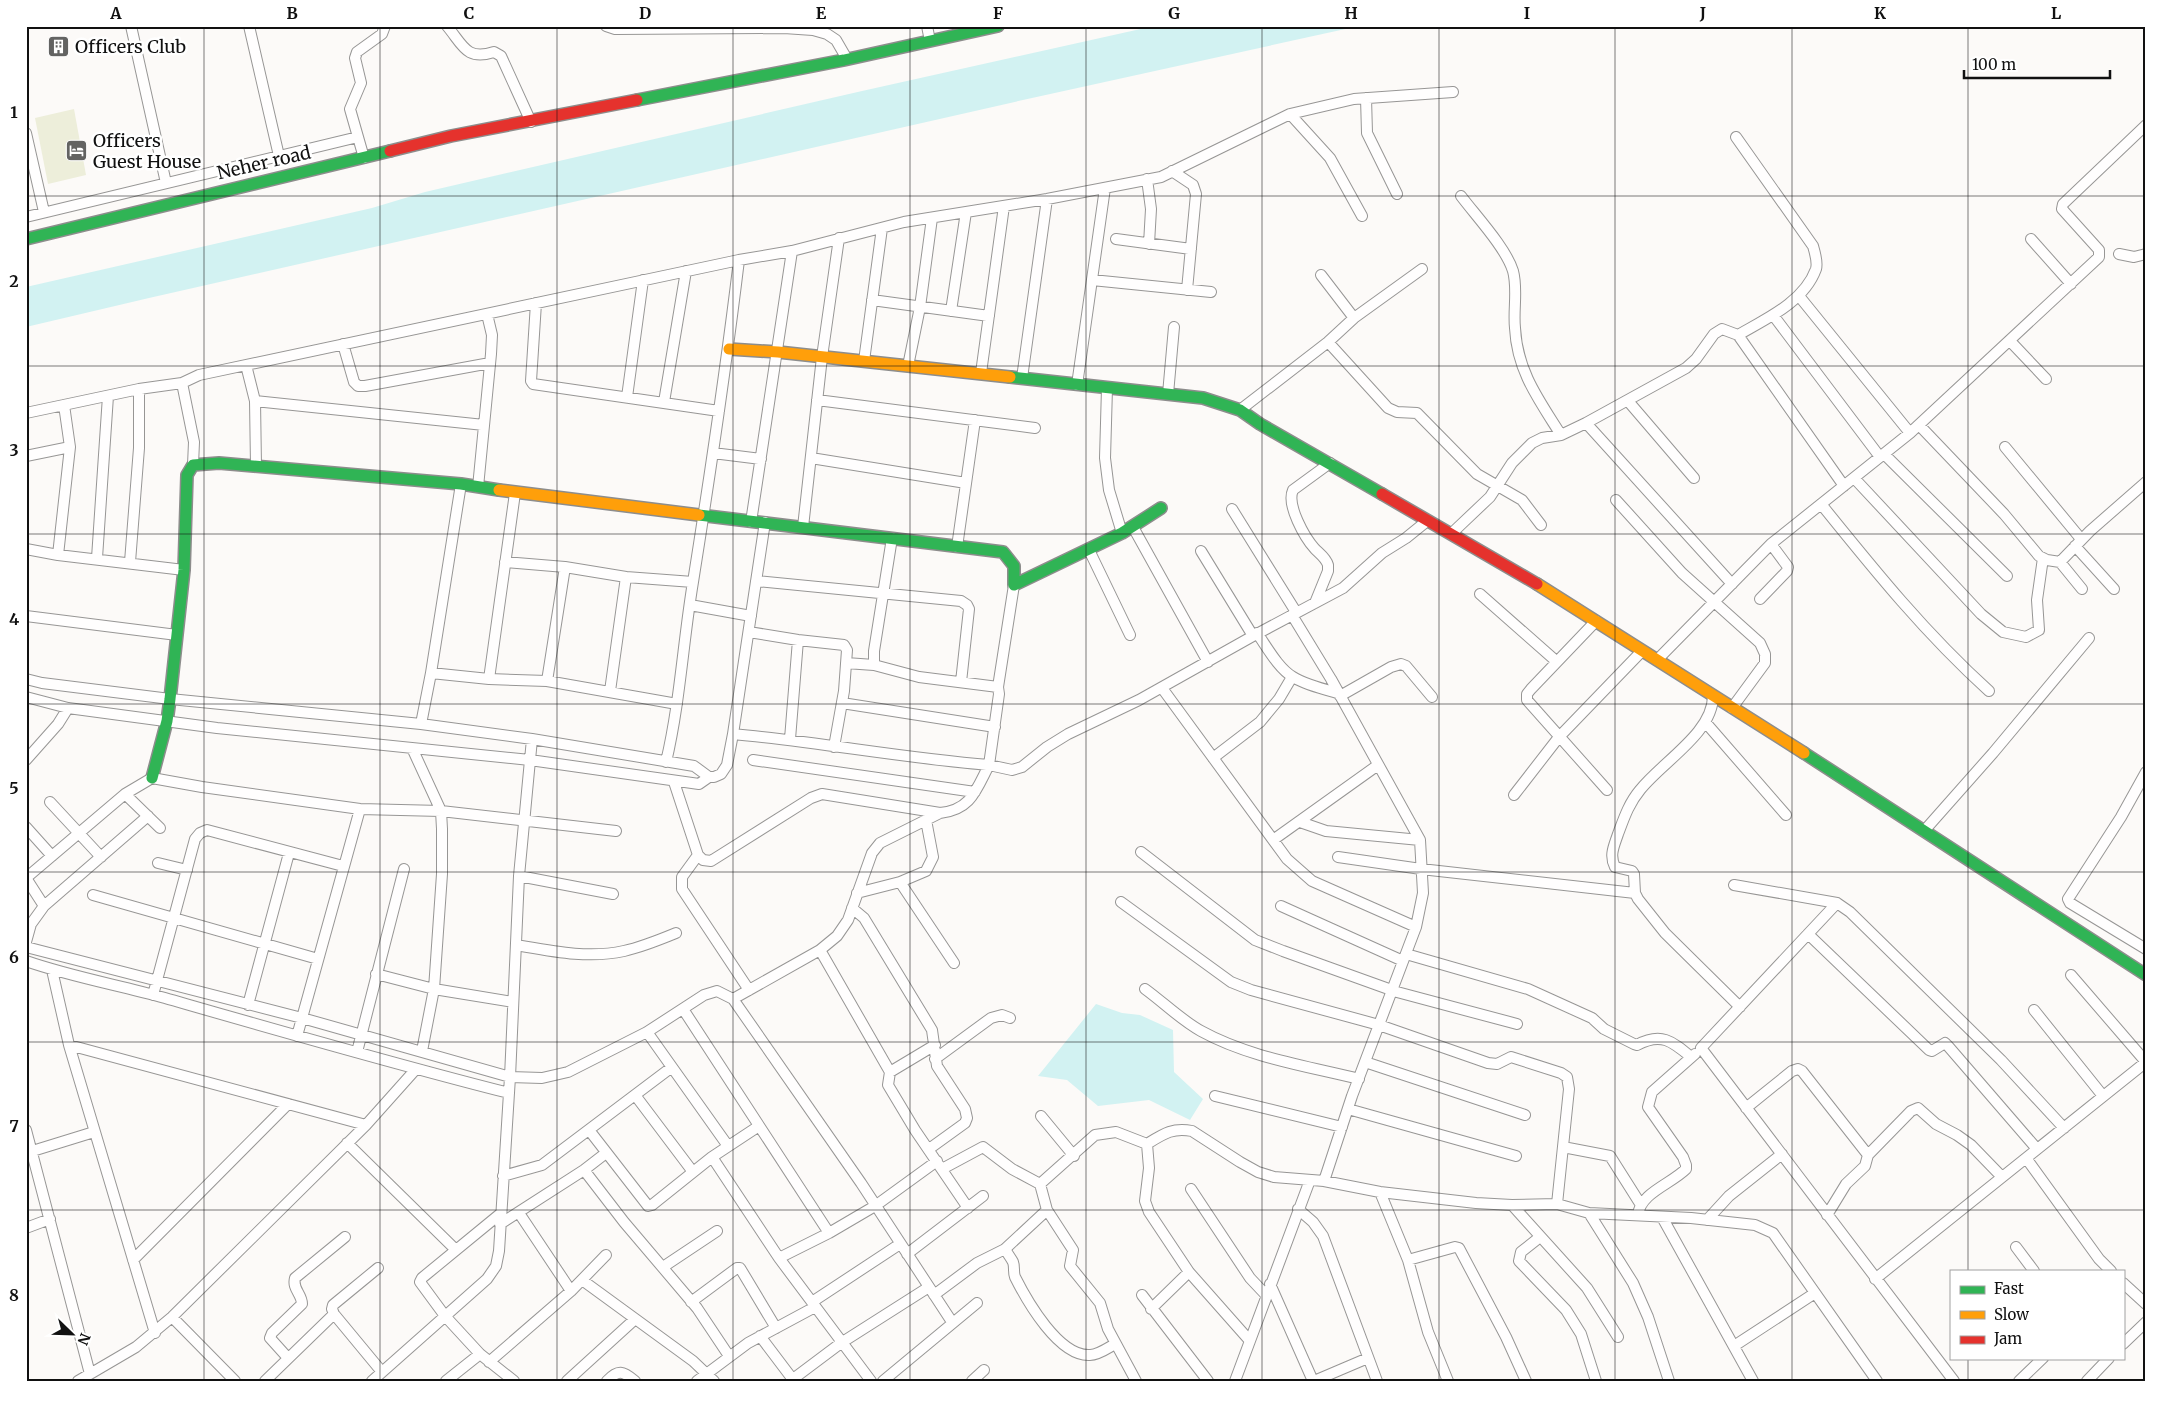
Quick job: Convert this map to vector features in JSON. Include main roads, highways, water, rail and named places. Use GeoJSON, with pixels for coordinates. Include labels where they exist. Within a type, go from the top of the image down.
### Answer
{"type":"FeatureCollection","features":[{"type":"Feature","properties":{"kind":"water"},"geometry":{"type":"Polygon","coordinates":[[[1154,26],[1359,26],[1032,98],[26,327],[26,287],[372,208],[425,192],[1154,26]]]}},
{"type":"Feature","properties":{"kind":"water"},"geometry":{"type":"Polygon","coordinates":[[[1096,1004],[1122,1013],[1140,1015],[1173,1030],[1174,1072],[1203,1099],[1190,1120],[1149,1100],[1098,1106],[1067,1080],[1038,1076],[1096,1004]]]}},
{"type":"Feature","properties":{"kind":"place","name":"Officers Club"},"geometry":{"type":"Point","coordinates":[59,47]}},
{"type":"Feature","properties":{"kind":"place","name":"Officers Guest House"},"geometry":{"type":"Point","coordinates":[77,151]}}]}
